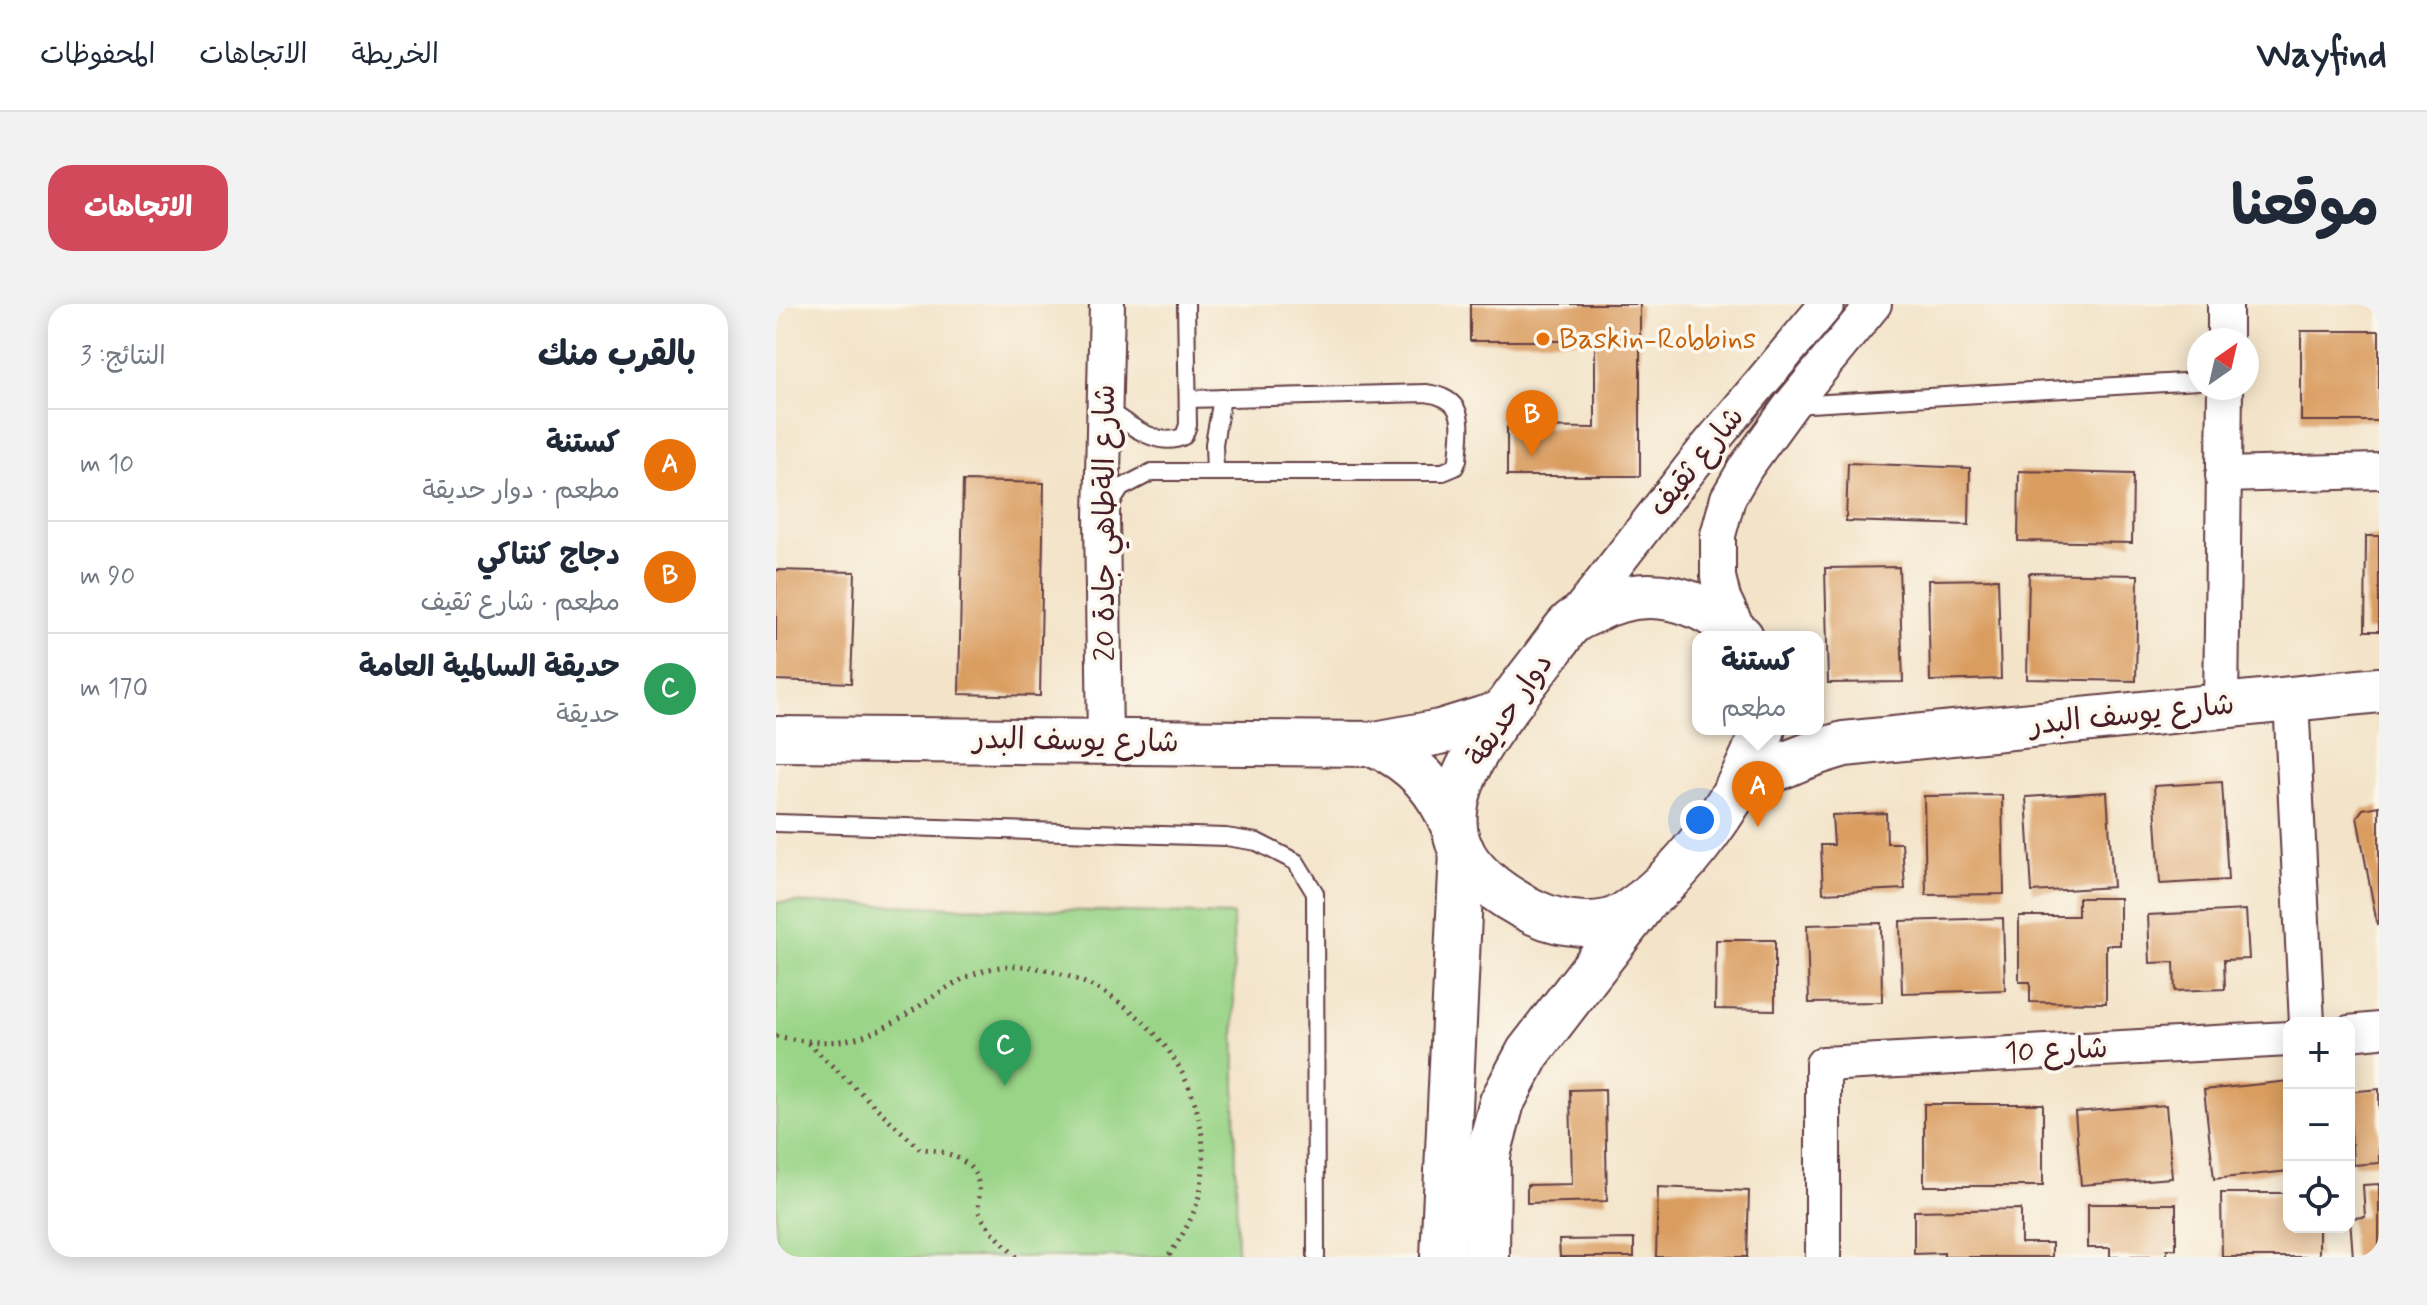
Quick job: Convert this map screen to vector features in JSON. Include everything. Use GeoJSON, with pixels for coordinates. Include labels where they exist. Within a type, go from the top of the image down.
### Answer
{"type":"FeatureCollection","features":[{"type":"Feature","properties":{"kind":"street","name":"شارع الةطاهي جادة 20"},"geometry":{"type":"LineString","coordinates":[[1105,742],[1102,516],[1107,304]]}},
{"type":"Feature","properties":{"kind":"street","name":"شارع ثقيف"},"geometry":{"type":"LineString","coordinates":[[1570,623],[1703,452],[1827,304]]}},
{"type":"Feature","properties":{"kind":"street","name":"شارع ثقيف"},"geometry":{"type":"LineString","coordinates":[[1739,631],[1723,598],[1718,577],[1718,535],[1728,498],[1791,405],[1874,304]]}},
{"type":"Feature","properties":{"kind":"street"},"geometry":{"type":"LineString","coordinates":[[2225,304],[2225,328]]}},
{"type":"Feature","properties":{"kind":"street"},"geometry":{"type":"LineString","coordinates":[[2221,706],[2225,400]]}},
{"type":"Feature","properties":{"kind":"street"},"geometry":{"type":"LineString","coordinates":[[2223,475],[2379,471]]}},
{"type":"Feature","properties":{"kind":"street","name":"دوار حديقة"},"geometry":{"type":"LineString","coordinates":[[1443,1257],[1458,795],[1463,783],[1502,713],[1570,623],[1608,603],[1637,596],[1667,596],[1703,608],[1734,631]]}},
{"type":"Feature","properties":{"kind":"street","name":"شارع يوسف البدر"},"geometry":{"type":"LineString","coordinates":[[1735,791],[1769,770],[1844,744],[2379,690]]}},
{"type":"Feature","properties":{"kind":"street"},"geometry":{"type":"LineString","coordinates":[[2291,699],[2307,1017]]}},
{"type":"Feature","properties":{"kind":"street","name":"شارع يوسف البدر"},"geometry":{"type":"LineString","coordinates":[[776,739],[1375,744],[1440,732],[1502,713]]}},
{"type":"Feature","properties":{"kind":"street","name":"شارع يوسف البدر"},"geometry":{"type":"LineString","coordinates":[[1824,725],[1884,740]]}},
{"type":"Feature","properties":{"kind":"street"},"geometry":{"type":"LineString","coordinates":[[1487,1257],[1488,1155],[1502,1102],[1528,1053],[1643,903],[1680,866],[1735,791],[1761,735]]}},
{"type":"Feature","properties":{"kind":"street"},"geometry":{"type":"LineString","coordinates":[[1375,744],[1394,753],[1425,778],[1438,794],[1458,841],[1476,872],[1510,901],[1543,916],[1570,922],[1597,923],[1618,919],[1643,903]]}},
{"type":"Feature","properties":{"kind":"street"},"geometry":{"type":"LineString","coordinates":[[2355,1032],[2379,1030]]}},
{"type":"Feature","properties":{"kind":"street","name":"شارع 10"},"geometry":{"type":"LineString","coordinates":[[1823,1257],[1823,1064],[2283,1039]]}},
{"type":"Feature","properties":{"kind":"lane"},"geometry":{"type":"LineString","coordinates":[[1104,408],[1148,435],[1169,440],[1181,438],[1186,432],[1186,304]]}},
{"type":"Feature","properties":{"kind":"lane"},"geometry":{"type":"LineString","coordinates":[[1791,405],[2187,382]]}},
{"type":"Feature","properties":{"kind":"lane"},"geometry":{"type":"LineString","coordinates":[[1102,516],[1121,488],[1152,472],[1443,472],[1455,467],[1458,460],[1459,412],[1450,399],[1442,396],[1426,393],[1188,399]]}},
{"type":"Feature","properties":{"kind":"lane"},"geometry":{"type":"LineString","coordinates":[[1215,472],[1214,444],[1222,398]]}},
{"type":"Feature","properties":{"kind":"lane"},"geometry":{"type":"LineString","coordinates":[[776,823],[1226,837],[1257,842],[1296,862],[1315,893],[1316,1257]]}},
{"type":"Feature","properties":{"kind":"path"},"geometry":{"type":"LineString","coordinates":[[776,1036],[807,1042],[838,1042],[863,1036],[976,972],[1007,966],[1031,967],[1093,985],[1123,1003],[1150,1025],[1188,1081],[1198,1111],[1203,1148],[1201,1187],[1187,1229],[1168,1257]]}},
{"type":"Feature","properties":{"kind":"path"},"geometry":{"type":"LineString","coordinates":[[807,1042],[920,1149],[942,1150],[976,1173],[979,1213],[1016,1257]]}},
{"type":"Feature","properties":{"kind":"green space"},"geometry":{"type":"Polygon","coordinates":[[[776,902],[1233,915],[1237,1257],[776,1257],[776,902]]]}},
{"type":"Feature","properties":{"kind":"building"},"geometry":{"type":"Polygon","coordinates":[[[1470,304],[1640,304],[1640,476],[1507,476],[1507,427],[1595,428],[1595,341],[1470,341],[1470,304]]]}},
{"type":"Feature","properties":{"kind":"building"},"geometry":{"type":"Polygon","coordinates":[[[2301,331],[2379,331],[2379,421],[2301,421],[2301,331]]]}},
{"type":"Feature","properties":{"kind":"building"},"geometry":{"type":"Polygon","coordinates":[[[1848,463],[1970,468],[1969,525],[1846,521],[1848,463]]]}},
{"type":"Feature","properties":{"kind":"building"},"geometry":{"type":"Polygon","coordinates":[[[2019,471],[2133,474],[2132,543],[2018,541],[2019,471]]]}},
{"type":"Feature","properties":{"kind":"building"},"geometry":{"type":"Polygon","coordinates":[[[963,481],[1044,483],[1040,696],[959,694],[963,481]]]}},
{"type":"Feature","properties":{"kind":"building"},"geometry":{"type":"Polygon","coordinates":[[[2366,536],[2379,536],[2379,631],[2365,631],[2366,536]]]}},
{"type":"Feature","properties":{"kind":"building"},"geometry":{"type":"Polygon","coordinates":[[[1899,567],[1903,682],[1828,683],[1825,568],[1899,567]]]}},
{"type":"Feature","properties":{"kind":"building"},"geometry":{"type":"Polygon","coordinates":[[[776,570],[855,572],[851,683],[776,680],[776,570]]]}},
{"type":"Feature","properties":{"kind":"building"},"geometry":{"type":"Polygon","coordinates":[[[2029,573],[2138,575],[2136,681],[2027,679],[2029,573]]]}},
{"type":"Feature","properties":{"kind":"building"},"geometry":{"type":"Polygon","coordinates":[[[1998,579],[2001,679],[1930,681],[1928,580],[1998,579]]]}},
{"type":"Feature","properties":{"kind":"building"},"geometry":{"type":"Polygon","coordinates":[[[2222,782],[2228,880],[2160,884],[2154,786],[2222,782]]]}},
{"type":"Feature","properties":{"kind":"building"},"geometry":{"type":"Polygon","coordinates":[[[2107,792],[2113,887],[2032,892],[2026,797],[2107,792]]]}},
{"type":"Feature","properties":{"kind":"building"},"geometry":{"type":"Polygon","coordinates":[[[2002,795],[2004,894],[1926,895],[1924,796],[2002,795]]]}},
{"type":"Feature","properties":{"kind":"building"},"geometry":{"type":"Polygon","coordinates":[[[2379,806],[2377,924],[2357,817],[2363,809],[2379,806]]]}},
{"type":"Feature","properties":{"kind":"building"},"geometry":{"type":"Polygon","coordinates":[[[1886,813],[1887,843],[1902,843],[1905,889],[1823,893],[1821,845],[1834,845],[1832,815],[1886,813]]]}},
{"type":"Feature","properties":{"kind":"building"},"geometry":{"type":"Polygon","coordinates":[[[2078,898],[2120,898],[2120,945],[2106,945],[2106,1003],[2030,1002],[2030,982],[2019,982],[2019,916],[2078,916],[2078,898]]]}},
{"type":"Feature","properties":{"kind":"building"},"geometry":{"type":"Polygon","coordinates":[[[2246,910],[2249,959],[2224,960],[2225,989],[2175,991],[2174,962],[2150,963],[2148,915],[2246,910]]]}},
{"type":"Feature","properties":{"kind":"building"},"geometry":{"type":"Polygon","coordinates":[[[2003,918],[2005,990],[1902,993],[1900,921],[2003,918]]]}},
{"type":"Feature","properties":{"kind":"building"},"geometry":{"type":"Polygon","coordinates":[[[1881,923],[1882,1002],[1809,1003],[1807,925],[1881,923]]]}},
{"type":"Feature","properties":{"kind":"building"},"geometry":{"type":"Polygon","coordinates":[[[1716,940],[1775,940],[1775,1010],[1715,1009],[1716,940]]]}},
{"type":"Feature","properties":{"kind":"building"},"geometry":{"type":"Polygon","coordinates":[[[2283,1082],[2283,1172],[2214,1179],[2204,1090],[2283,1082]]]}},
{"type":"Feature","properties":{"kind":"building"},"geometry":{"type":"Polygon","coordinates":[[[1605,1089],[1607,1201],[1527,1203],[1527,1185],[1572,1184],[1570,1090],[1605,1089]]]}},
{"type":"Feature","properties":{"kind":"building"},"geometry":{"type":"Polygon","coordinates":[[[2379,1089],[2379,1163],[2355,1165],[2355,1091],[2379,1089]]]}},
{"type":"Feature","properties":{"kind":"building"},"geometry":{"type":"Polygon","coordinates":[[[1924,1104],[2043,1104],[2043,1186],[1924,1186],[1924,1104]]]}},
{"type":"Feature","properties":{"kind":"building"},"geometry":{"type":"Polygon","coordinates":[[[2166,1105],[2172,1178],[2081,1185],[2075,1112],[2166,1105]]]}},
{"type":"Feature","properties":{"kind":"building"},"geometry":{"type":"Polygon","coordinates":[[[2379,1184],[2379,1257],[2353,1257],[2351,1233],[2355,1233],[2355,1218],[2365,1217],[2363,1185],[2379,1184]]]}},
{"type":"Feature","properties":{"kind":"building"},"geometry":{"type":"Polygon","coordinates":[[[1658,1187],[1749,1191],[1747,1257],[1656,1257],[1658,1187]]]}},
{"type":"Feature","properties":{"kind":"building"},"geometry":{"type":"Polygon","coordinates":[[[2221,1193],[2283,1193],[2283,1233],[2319,1233],[2319,1257],[2222,1257],[2221,1193]]]}},
{"type":"Feature","properties":{"kind":"building"},"geometry":{"type":"Polygon","coordinates":[[[2088,1204],[2176,1204],[2176,1249],[2167,1249],[2167,1257],[2110,1257],[2110,1248],[2088,1248],[2088,1204]]]}},
{"type":"Feature","properties":{"kind":"building"},"geometry":{"type":"Polygon","coordinates":[[[2021,1209],[2021,1243],[2052,1243],[2052,1257],[1914,1254],[1914,1211],[2021,1209]]]}},
{"type":"Feature","properties":{"kind":"building"},"geometry":{"type":"Polygon","coordinates":[[[1634,1239],[1634,1257],[1560,1257],[1559,1240],[1634,1239]]]}},
{"type":"Feature","properties":{"kind":"place","name":"Baskin-Robbins"},"geometry":{"type":"Point","coordinates":[1543,339]}},
{"type":"Feature","properties":{"kind":"place","name":"دجاج كنتاكي"},"geometry":{"type":"Point","coordinates":[1532,456]}},
{"type":"Feature","properties":{"kind":"place","name":"كستنة"},"geometry":{"type":"Point","coordinates":[1758,827]}},
{"type":"Feature","properties":{"kind":"place","name":"حديقة السالمية العامة"},"geometry":{"type":"Point","coordinates":[1005,1086]}}]}
